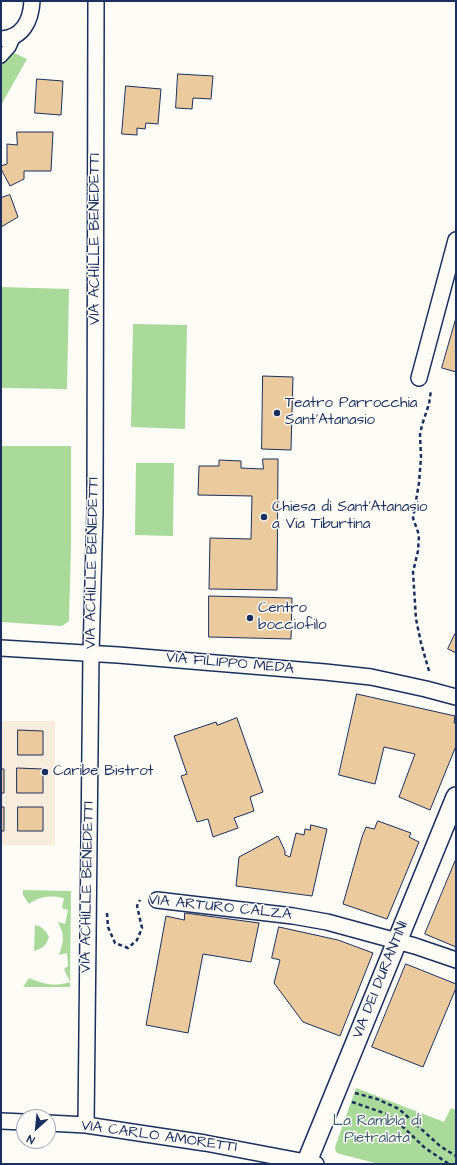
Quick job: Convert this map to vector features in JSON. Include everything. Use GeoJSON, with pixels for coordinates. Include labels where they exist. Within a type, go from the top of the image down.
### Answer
{"type":"FeatureCollection","features":[{"type":"Feature","properties":{"kind":"street"},"geometry":{"type":"LineString","coordinates":[[1,57],[10,47],[8,38],[25,26],[30,14],[32,1]]}},
{"type":"Feature","properties":{"kind":"street","name":"VIA ACHILLE BENEDETTI"},"geometry":{"type":"LineString","coordinates":[[86,1125],[91,653],[95,512],[96,1]]}},
{"type":"Feature","properties":{"kind":"street"},"geometry":{"type":"LineString","coordinates":[[419,378],[456,240]]}},
{"type":"Feature","properties":{"kind":"street","name":"VIA FILIPPO MEDA"},"geometry":{"type":"LineString","coordinates":[[1,648],[91,653],[325,672],[378,679],[456,697]]}},
{"type":"Feature","properties":{"kind":"street","name":"VIA DEI DURANTINI"},"geometry":{"type":"LineString","coordinates":[[310,1163],[396,941],[456,797]]}},
{"type":"Feature","properties":{"kind":"street","name":"VIA ARTURO CALZA"},"geometry":{"type":"LineString","coordinates":[[157,900],[327,922],[415,946],[456,960]]}},
{"type":"Feature","properties":{"kind":"street"},"geometry":{"type":"LineString","coordinates":[[1,1121],[16,1122]]}},
{"type":"Feature","properties":{"kind":"street","name":"VIA CARLO AMORETTI"},"geometry":{"type":"LineString","coordinates":[[56,1123],[86,1125],[205,1143],[310,1163]]}},
{"type":"Feature","properties":{"kind":"path"},"geometry":{"type":"LineString","coordinates":[[419,378],[431,389],[429,404],[420,435],[421,457],[419,483],[413,518],[419,535],[418,551],[413,572],[416,619],[429,671]]}},
{"type":"Feature","properties":{"kind":"path","name":"VIA ARTURO CALZA"},"geometry":{"type":"LineString","coordinates":[[108,913],[108,927],[115,942],[128,948],[137,940],[142,928],[137,906],[139,901],[144,897],[150,897],[157,900]]}},
{"type":"Feature","properties":{"kind":"path"},"geometry":{"type":"LineString","coordinates":[[353,1092],[377,1099],[399,1109],[440,1146],[456,1156]]}},
{"type":"Feature","properties":{"kind":"path"},"geometry":{"type":"LineString","coordinates":[[349,1101],[387,1114],[398,1122],[425,1148],[449,1164]]}},
{"type":"Feature","properties":{"kind":"shaded area"},"geometry":{"type":"Polygon","coordinates":[[[1,721],[55,721],[55,845],[1,845],[1,721]]]}},
{"type":"Feature","properties":{"kind":"green space"},"geometry":{"type":"Polygon","coordinates":[[[1,47],[27,59],[1,105],[1,47]]]}},
{"type":"Feature","properties":{"kind":"green space"},"geometry":{"type":"Polygon","coordinates":[[[1,287],[69,289],[67,389],[1,388],[1,287]]]}},
{"type":"Feature","properties":{"kind":"green space"},"geometry":{"type":"Polygon","coordinates":[[[133,324],[187,325],[185,429],[131,427],[133,324]]]}},
{"type":"Feature","properties":{"kind":"green space"},"geometry":{"type":"Polygon","coordinates":[[[1,446],[71,446],[69,621],[62,626],[1,622],[1,446]]]}},
{"type":"Feature","properties":{"kind":"green space"},"geometry":{"type":"Polygon","coordinates":[[[136,463],[174,463],[173,536],[135,535],[136,463]]]}},
{"type":"Feature","properties":{"kind":"green space"},"geometry":{"type":"Polygon","coordinates":[[[23,890],[71,891],[70,987],[23,987],[29,978],[49,984],[70,982],[64,969],[68,966],[67,953],[59,955],[63,938],[58,922],[65,924],[68,910],[62,908],[64,898],[46,897],[37,899],[29,904],[23,895],[23,890]]]}},
{"type":"Feature","properties":{"kind":"green space"},"geometry":{"type":"Polygon","coordinates":[[[35,925],[44,929],[49,937],[44,946],[34,951],[35,925]]]}},
{"type":"Feature","properties":{"kind":"green space","name":"La Rambla di Pietralata"},"geometry":{"type":"Polygon","coordinates":[[[356,1088],[444,1122],[451,1108],[456,1110],[456,1164],[379,1164],[336,1152],[335,1147],[356,1088]]]}},
{"type":"Feature","properties":{"kind":"building"},"geometry":{"type":"Polygon","coordinates":[[[178,74],[213,76],[211,99],[193,98],[192,109],[176,108],[178,74]]]}},
{"type":"Feature","properties":{"kind":"building"},"geometry":{"type":"Polygon","coordinates":[[[37,79],[63,81],[61,115],[35,113],[37,79]]]}},
{"type":"Feature","properties":{"kind":"building"},"geometry":{"type":"Polygon","coordinates":[[[126,86],[161,89],[158,124],[146,123],[145,129],[137,128],[137,135],[122,134],[126,86]]]}},
{"type":"Feature","properties":{"kind":"building"},"geometry":{"type":"Polygon","coordinates":[[[17,132],[53,132],[51,171],[24,171],[24,179],[10,186],[1,169],[1,166],[7,164],[7,144],[17,145],[17,132]]]}},
{"type":"Feature","properties":{"kind":"building"},"geometry":{"type":"Polygon","coordinates":[[[10,195],[18,217],[1,227],[1,198],[10,195]]]}},
{"type":"Feature","properties":{"kind":"building"},"geometry":{"type":"Polygon","coordinates":[[[456,318],[456,372],[442,368],[456,318]]]}},
{"type":"Feature","properties":{"kind":"building","name":"Teatro Parrocchia Sant'Atanasio"},"geometry":{"type":"Polygon","coordinates":[[[263,376],[293,377],[291,450],[262,449],[263,376]]]}},
{"type":"Feature","properties":{"kind":"building","name":"Chiesa di Sant'Atanasio a Via Tiburtina"},"geometry":{"type":"Polygon","coordinates":[[[263,459],[278,459],[277,590],[209,589],[210,538],[251,539],[252,496],[198,495],[199,466],[219,466],[219,460],[241,461],[241,468],[263,469],[263,459]]]}},
{"type":"Feature","properties":{"kind":"building","name":"Centro bocciofilo"},"geometry":{"type":"Polygon","coordinates":[[[209,596],[292,598],[291,639],[209,637],[209,596]]]}},
{"type":"Feature","properties":{"kind":"building"},"geometry":{"type":"Polygon","coordinates":[[[456,634],[456,653],[448,649],[456,634]]]}},
{"type":"Feature","properties":{"kind":"building"},"geometry":{"type":"Polygon","coordinates":[[[357,694],[455,716],[454,723],[456,723],[456,746],[430,810],[399,797],[415,754],[384,747],[375,784],[339,775],[357,694]]]}},
{"type":"Feature","properties":{"kind":"building"},"geometry":{"type":"Polygon","coordinates":[[[237,718],[263,792],[250,797],[254,811],[234,818],[238,828],[213,837],[208,819],[197,822],[181,776],[187,774],[174,736],[216,722],[217,725],[237,718]]]}},
{"type":"Feature","properties":{"kind":"building"},"geometry":{"type":"Polygon","coordinates":[[[18,730],[43,731],[43,755],[18,755],[18,730]]]}},
{"type":"Feature","properties":{"kind":"building"},"geometry":{"type":"Polygon","coordinates":[[[17,768],[43,769],[43,793],[17,793],[17,768]]]}},
{"type":"Feature","properties":{"kind":"building"},"geometry":{"type":"Polygon","coordinates":[[[1,769],[4,769],[4,793],[1,793],[1,769]]]}},
{"type":"Feature","properties":{"kind":"building"},"geometry":{"type":"Polygon","coordinates":[[[1,807],[4,807],[4,831],[1,831],[1,807]]]}},
{"type":"Feature","properties":{"kind":"building"},"geometry":{"type":"Polygon","coordinates":[[[18,807],[43,807],[43,831],[18,831],[18,807]]]}},
{"type":"Feature","properties":{"kind":"building"},"geometry":{"type":"Polygon","coordinates":[[[378,821],[411,833],[409,837],[419,842],[387,919],[343,904],[366,827],[374,829],[378,821]]]}},
{"type":"Feature","properties":{"kind":"building"},"geometry":{"type":"Polygon","coordinates":[[[311,825],[327,829],[312,896],[236,886],[239,857],[278,836],[285,851],[285,855],[290,857],[296,833],[304,835],[305,829],[310,830],[311,825]]]}},
{"type":"Feature","properties":{"kind":"building"},"geometry":{"type":"Polygon","coordinates":[[[456,859],[456,947],[425,934],[456,859]]]}},
{"type":"Feature","properties":{"kind":"building"},"geometry":{"type":"Polygon","coordinates":[[[185,913],[259,923],[251,962],[203,954],[188,1033],[146,1025],[166,916],[184,920],[185,913]]]}},
{"type":"Feature","properties":{"kind":"building"},"geometry":{"type":"Polygon","coordinates":[[[279,927],[338,940],[373,953],[340,1036],[303,1022],[274,983],[280,960],[272,958],[279,927]]]}},
{"type":"Feature","properties":{"kind":"building"},"geometry":{"type":"Polygon","coordinates":[[[406,964],[456,984],[456,988],[423,1067],[372,1047],[406,964]]]}},
{"type":"Feature","properties":{"kind":"place","name":"Teatro Parrocchia Sant'Atanasio"},"geometry":{"type":"Point","coordinates":[277,413]}},
{"type":"Feature","properties":{"kind":"place","name":"Chiesa di Sant'Atanasio a Via Tiburtina"},"geometry":{"type":"Point","coordinates":[264,517]}},
{"type":"Feature","properties":{"kind":"place","name":"Centro bocciofilo"},"geometry":{"type":"Point","coordinates":[250,618]}},
{"type":"Feature","properties":{"kind":"place","name":"Caribe Bistrot"},"geometry":{"type":"Point","coordinates":[45,772]}}]}
